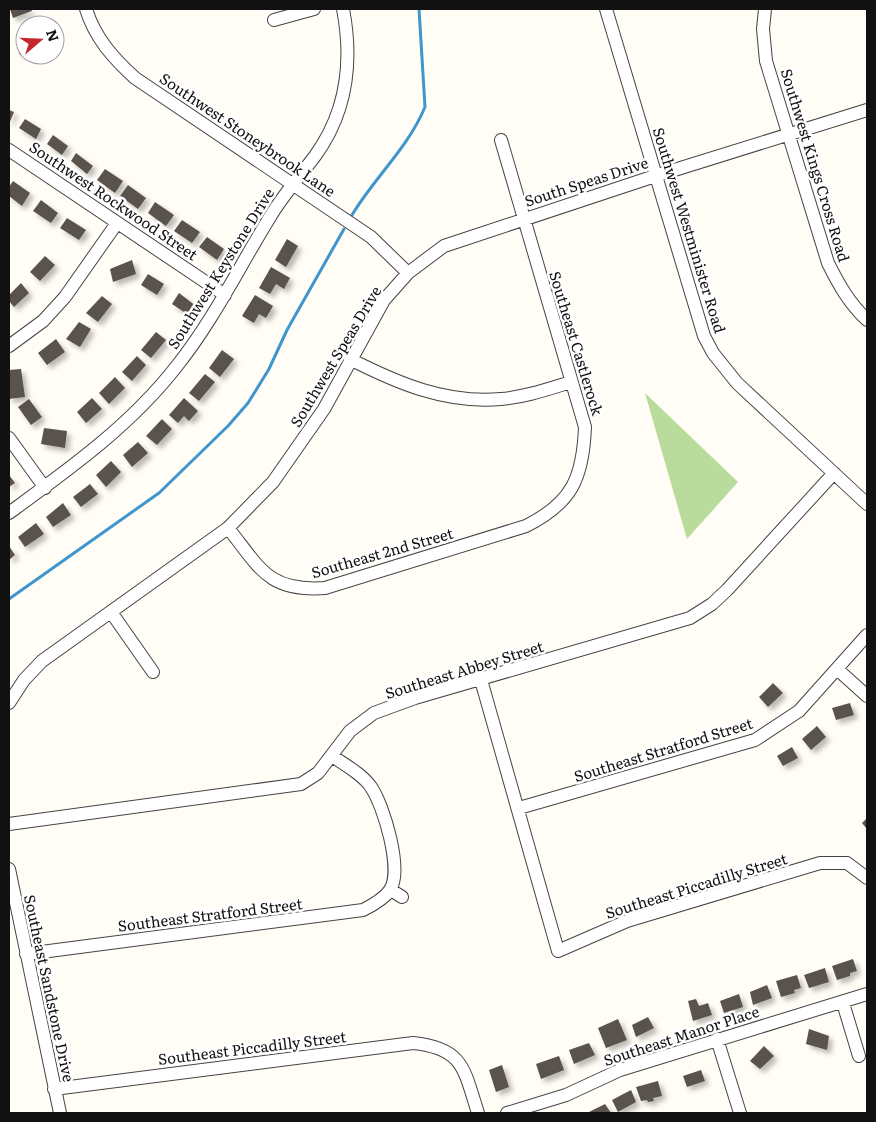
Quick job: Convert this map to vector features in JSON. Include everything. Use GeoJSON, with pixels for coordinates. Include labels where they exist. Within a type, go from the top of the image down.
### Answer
{"type":"FeatureCollection","features":[{"type":"Feature","properties":{"kind":"street","name":"Southwest Stoneybrook Lane"},"geometry":{"type":"LineString","coordinates":[[86,9],[100,40],[115,61],[370,237],[408,273]]}},
{"type":"Feature","properties":{"kind":"street"},"geometry":{"type":"LineString","coordinates":[[274,20],[314,9]]}},
{"type":"Feature","properties":{"kind":"street","name":"Southwest Keystone Drive"},"geometry":{"type":"LineString","coordinates":[[9,513],[45,488],[136,412],[176,368],[204,330],[271,215],[316,154],[340,107],[346,86],[348,59],[343,9]]}},
{"type":"Feature","properties":{"kind":"street","name":"Southwest Kings Cross Road"},"geometry":{"type":"LineString","coordinates":[[765,9],[763,29],[766,61],[790,134],[828,263],[843,294],[867,320]]}},
{"type":"Feature","properties":{"kind":"street","name":"Southwest Westminister Road"},"geometry":{"type":"LineString","coordinates":[[607,10],[704,336],[713,353],[737,383],[867,504]]}},
{"type":"Feature","properties":{"kind":"street","name":"South Speas Drive"},"geometry":{"type":"LineString","coordinates":[[408,273],[444,246],[655,176],[867,110]]}},
{"type":"Feature","properties":{"kind":"street","name":"Southeast Castlerock"},"geometry":{"type":"LineString","coordinates":[[501,140],[522,219],[585,427],[580,472],[560,505],[537,521]]}},
{"type":"Feature","properties":{"kind":"street","name":"Southwest Rockwood Street"},"geometry":{"type":"LineString","coordinates":[[9,150],[225,295]]}},
{"type":"Feature","properties":{"kind":"street"},"geometry":{"type":"LineString","coordinates":[[9,346],[43,321],[66,297],[117,223]]}},
{"type":"Feature","properties":{"kind":"street","name":"Southwest Speas Drive"},"geometry":{"type":"LineString","coordinates":[[9,703],[24,680],[42,661],[228,528],[273,482],[324,410],[350,358],[384,300],[408,273]]}},
{"type":"Feature","properties":{"kind":"street"},"geometry":{"type":"LineString","coordinates":[[350,358],[414,389],[466,398],[500,400],[572,382]]}},
{"type":"Feature","properties":{"kind":"street"},"geometry":{"type":"LineString","coordinates":[[9,438],[45,488]]}},
{"type":"Feature","properties":{"kind":"street","name":"Southeast Abbey Street"},"geometry":{"type":"LineString","coordinates":[[9,824],[300,784],[318,773],[350,731],[374,712],[415,698],[690,618],[701,612],[727,590],[834,473]]}},
{"type":"Feature","properties":{"kind":"street","name":"Southeast 2nd Street"},"geometry":{"type":"LineString","coordinates":[[228,528],[264,574],[281,585],[302,590],[325,588],[537,521]]}},
{"type":"Feature","properties":{"kind":"street"},"geometry":{"type":"LineString","coordinates":[[111,612],[153,672]]}},
{"type":"Feature","properties":{"kind":"street","name":"Southeast Stratford Street"},"geometry":{"type":"LineString","coordinates":[[519,808],[755,740],[781,725],[798,711],[867,636]]}},
{"type":"Feature","properties":{"kind":"street"},"geometry":{"type":"LineString","coordinates":[[837,669],[867,696]]}},
{"type":"Feature","properties":{"kind":"street"},"geometry":{"type":"LineString","coordinates":[[481,680],[519,808]]}},
{"type":"Feature","properties":{"kind":"street"},"geometry":{"type":"LineString","coordinates":[[332,756],[355,771],[371,786],[379,804],[394,853],[395,876],[390,890],[402,897]]}},
{"type":"Feature","properties":{"kind":"street","name":"Southeast Piccadilly Street"},"geometry":{"type":"LineString","coordinates":[[519,808],[558,950],[627,921],[820,863],[848,858],[867,878]]}},
{"type":"Feature","properties":{"kind":"street","name":"Southeast Sandstone Drive"},"geometry":{"type":"LineString","coordinates":[[9,869],[60,1113]]}},
{"type":"Feature","properties":{"kind":"street","name":"Southeast Stratford Street"},"geometry":{"type":"LineString","coordinates":[[26,954],[363,910],[376,904],[390,890]]}},
{"type":"Feature","properties":{"kind":"street","name":"Southeast Manor Place"},"geometry":{"type":"LineString","coordinates":[[507,1113],[566,1095],[620,1070],[717,1039],[844,1003],[867,994]]}},
{"type":"Feature","properties":{"kind":"street"},"geometry":{"type":"LineString","coordinates":[[844,1003],[859,1056]]}},
{"type":"Feature","properties":{"kind":"street"},"geometry":{"type":"LineString","coordinates":[[717,1039],[740,1113]]}},
{"type":"Feature","properties":{"kind":"street","name":"Southeast Piccadilly Street"},"geometry":{"type":"LineString","coordinates":[[54,1089],[413,1043],[435,1045],[452,1054],[465,1073],[478,1113]]}},
{"type":"Feature","properties":{"kind":"green space"},"geometry":{"type":"Polygon","coordinates":[[[645,393],[738,482],[687,539],[645,393]]]}},
{"type":"Feature","properties":{"kind":"building"},"geometry":{"type":"Polygon","coordinates":[[[10,9],[31,9],[32,11],[15,15],[13,18],[10,9]]]}},
{"type":"Feature","properties":{"kind":"building"},"geometry":{"type":"Polygon","coordinates":[[[9,110],[14,112],[9,124],[9,110]]]}},
{"type":"Feature","properties":{"kind":"building"},"geometry":{"type":"Polygon","coordinates":[[[25,119],[41,129],[36,139],[19,128],[25,119]]]}},
{"type":"Feature","properties":{"kind":"building"},"geometry":{"type":"Polygon","coordinates":[[[53,135],[68,146],[62,155],[47,144],[53,135]]]}},
{"type":"Feature","properties":{"kind":"building"},"geometry":{"type":"Polygon","coordinates":[[[76,153],[93,166],[87,174],[71,161],[76,153]]]}},
{"type":"Feature","properties":{"kind":"building"},"geometry":{"type":"Polygon","coordinates":[[[105,169],[123,181],[115,193],[97,180],[105,169]]]}},
{"type":"Feature","properties":{"kind":"building"},"geometry":{"type":"Polygon","coordinates":[[[13,181],[30,193],[22,206],[9,196],[9,187],[13,181]]]}},
{"type":"Feature","properties":{"kind":"building"},"geometry":{"type":"Polygon","coordinates":[[[128,185],[146,198],[138,209],[120,196],[128,185]]]}},
{"type":"Feature","properties":{"kind":"building"},"geometry":{"type":"Polygon","coordinates":[[[41,200],[58,213],[51,223],[33,211],[41,200]]]}},
{"type":"Feature","properties":{"kind":"building"},"geometry":{"type":"Polygon","coordinates":[[[155,202],[174,215],[166,226],[148,213],[155,202]]]}},
{"type":"Feature","properties":{"kind":"building"},"geometry":{"type":"Polygon","coordinates":[[[67,218],[86,230],[79,240],[60,228],[67,218]]]}},
{"type":"Feature","properties":{"kind":"building"},"geometry":{"type":"Polygon","coordinates":[[[182,220],[200,232],[192,243],[174,231],[182,220]]]}},
{"type":"Feature","properties":{"kind":"building"},"geometry":{"type":"Polygon","coordinates":[[[207,237],[224,249],[217,260],[199,247],[207,237]]]}},
{"type":"Feature","properties":{"kind":"building"},"geometry":{"type":"Polygon","coordinates":[[[287,239],[298,246],[286,267],[275,260],[287,239]]]}},
{"type":"Feature","properties":{"kind":"building"},"geometry":{"type":"Polygon","coordinates":[[[45,256],[55,265],[40,281],[30,272],[45,256]]]}},
{"type":"Feature","properties":{"kind":"building"},"geometry":{"type":"Polygon","coordinates":[[[132,260],[136,274],[113,282],[110,269],[132,260]]]}},
{"type":"Feature","properties":{"kind":"building"},"geometry":{"type":"Polygon","coordinates":[[[271,267],[290,278],[284,289],[276,284],[270,294],[259,288],[271,267]]]}},
{"type":"Feature","properties":{"kind":"building"},"geometry":{"type":"Polygon","coordinates":[[[148,274],[164,284],[157,295],[141,285],[148,274]]]}},
{"type":"Feature","properties":{"kind":"building"},"geometry":{"type":"Polygon","coordinates":[[[21,283],[29,293],[14,307],[9,301],[9,295],[21,283]]]}},
{"type":"Feature","properties":{"kind":"building"},"geometry":{"type":"Polygon","coordinates":[[[179,293],[196,306],[190,316],[172,304],[179,293]]]}},
{"type":"Feature","properties":{"kind":"building"},"geometry":{"type":"Polygon","coordinates":[[[255,295],[273,306],[266,318],[259,314],[254,323],[242,316],[255,295]]]}},
{"type":"Feature","properties":{"kind":"building"},"geometry":{"type":"Polygon","coordinates":[[[102,296],[112,304],[98,322],[86,313],[102,296]]]}},
{"type":"Feature","properties":{"kind":"building"},"geometry":{"type":"Polygon","coordinates":[[[79,322],[91,329],[80,347],[66,339],[79,322]]]}},
{"type":"Feature","properties":{"kind":"building"},"geometry":{"type":"Polygon","coordinates":[[[156,332],[166,340],[151,358],[141,350],[156,332]]]}},
{"type":"Feature","properties":{"kind":"building"},"geometry":{"type":"Polygon","coordinates":[[[56,339],[65,352],[47,365],[38,353],[56,339]]]}},
{"type":"Feature","properties":{"kind":"building"},"geometry":{"type":"Polygon","coordinates":[[[222,350],[234,359],[220,377],[209,368],[222,350]]]}},
{"type":"Feature","properties":{"kind":"building"},"geometry":{"type":"Polygon","coordinates":[[[137,356],[146,365],[132,381],[122,372],[137,356]]]}},
{"type":"Feature","properties":{"kind":"building"},"geometry":{"type":"Polygon","coordinates":[[[21,369],[25,397],[9,399],[9,370],[21,369]]]}},
{"type":"Feature","properties":{"kind":"building"},"geometry":{"type":"Polygon","coordinates":[[[205,374],[215,382],[199,401],[189,393],[205,374]]]}},
{"type":"Feature","properties":{"kind":"building"},"geometry":{"type":"Polygon","coordinates":[[[115,377],[125,388],[109,404],[99,393],[115,377]]]}},
{"type":"Feature","properties":{"kind":"building"},"geometry":{"type":"Polygon","coordinates":[[[92,398],[102,409],[86,423],[77,412],[92,398]]]}},
{"type":"Feature","properties":{"kind":"building"},"geometry":{"type":"Polygon","coordinates":[[[184,398],[198,411],[189,421],[184,416],[178,423],[169,415],[184,398]]]}},
{"type":"Feature","properties":{"kind":"building"},"geometry":{"type":"Polygon","coordinates":[[[29,399],[42,417],[31,425],[18,407],[29,399]]]}},
{"type":"Feature","properties":{"kind":"building"},"geometry":{"type":"Polygon","coordinates":[[[162,419],[172,429],[157,445],[146,436],[162,419]]]}},
{"type":"Feature","properties":{"kind":"building"},"geometry":{"type":"Polygon","coordinates":[[[44,428],[67,431],[65,448],[41,444],[44,428]]]}},
{"type":"Feature","properties":{"kind":"building"},"geometry":{"type":"Polygon","coordinates":[[[138,442],[148,453],[132,467],[123,455],[138,442]]]}},
{"type":"Feature","properties":{"kind":"building"},"geometry":{"type":"Polygon","coordinates":[[[111,461],[121,472],[106,487],[96,475],[111,461]]]}},
{"type":"Feature","properties":{"kind":"building"},"geometry":{"type":"Polygon","coordinates":[[[9,475],[15,483],[9,487],[9,475]]]}},
{"type":"Feature","properties":{"kind":"building"},"geometry":{"type":"Polygon","coordinates":[[[90,484],[98,494],[81,507],[73,497],[90,484]]]}},
{"type":"Feature","properties":{"kind":"building"},"geometry":{"type":"Polygon","coordinates":[[[63,503],[71,515],[53,527],[46,517],[63,503]]]}},
{"type":"Feature","properties":{"kind":"building"},"geometry":{"type":"Polygon","coordinates":[[[36,523],[44,534],[25,547],[18,537],[36,523]]]}},
{"type":"Feature","properties":{"kind":"building"},"geometry":{"type":"Polygon","coordinates":[[[9,546],[15,555],[9,560],[9,546]]]}},
{"type":"Feature","properties":{"kind":"building"},"geometry":{"type":"Polygon","coordinates":[[[773,683],[783,693],[768,707],[759,697],[773,683]]]}},
{"type":"Feature","properties":{"kind":"building"},"geometry":{"type":"Polygon","coordinates":[[[850,703],[854,715],[836,720],[832,708],[850,703]]]}},
{"type":"Feature","properties":{"kind":"building"},"geometry":{"type":"Polygon","coordinates":[[[817,726],[826,737],[811,750],[802,739],[817,726]]]}},
{"type":"Feature","properties":{"kind":"building"},"geometry":{"type":"Polygon","coordinates":[[[792,747],[798,758],[783,766],[777,756],[792,747]]]}},
{"type":"Feature","properties":{"kind":"building"},"geometry":{"type":"Polygon","coordinates":[[[867,818],[867,829],[862,823],[867,818]]]}},
{"type":"Feature","properties":{"kind":"building"},"geometry":{"type":"Polygon","coordinates":[[[853,959],[857,971],[850,973],[850,976],[837,980],[832,966],[853,959]]]}},
{"type":"Feature","properties":{"kind":"building"},"geometry":{"type":"Polygon","coordinates":[[[825,968],[829,982],[809,988],[804,975],[825,968]]]}},
{"type":"Feature","properties":{"kind":"building"},"geometry":{"type":"Polygon","coordinates":[[[797,975],[801,988],[794,990],[795,993],[781,997],[776,981],[797,975]]]}},
{"type":"Feature","properties":{"kind":"building"},"geometry":{"type":"Polygon","coordinates":[[[767,985],[772,998],[753,1005],[750,992],[767,985]]]}},
{"type":"Feature","properties":{"kind":"building"},"geometry":{"type":"Polygon","coordinates":[[[739,994],[743,1007],[724,1013],[720,1001],[739,994]]]}},
{"type":"Feature","properties":{"kind":"building"},"geometry":{"type":"Polygon","coordinates":[[[696,999],[699,1006],[708,1003],[712,1015],[693,1021],[688,1001],[696,999]]]}},
{"type":"Feature","properties":{"kind":"building"},"geometry":{"type":"Polygon","coordinates":[[[648,1017],[654,1028],[636,1037],[632,1025],[648,1017]]]}},
{"type":"Feature","properties":{"kind":"building"},"geometry":{"type":"Polygon","coordinates":[[[618,1019],[627,1040],[606,1048],[598,1028],[618,1019]]]}},
{"type":"Feature","properties":{"kind":"building"},"geometry":{"type":"Polygon","coordinates":[[[809,1029],[829,1036],[827,1050],[806,1044],[809,1029]]]}},
{"type":"Feature","properties":{"kind":"building"},"geometry":{"type":"Polygon","coordinates":[[[589,1043],[595,1055],[574,1064],[569,1050],[589,1043]]]}},
{"type":"Feature","properties":{"kind":"building"},"geometry":{"type":"Polygon","coordinates":[[[764,1046],[774,1056],[760,1069],[750,1061],[764,1046]]]}},
{"type":"Feature","properties":{"kind":"building"},"geometry":{"type":"Polygon","coordinates":[[[559,1056],[564,1070],[541,1079],[536,1064],[559,1056]]]}},
{"type":"Feature","properties":{"kind":"building"},"geometry":{"type":"Polygon","coordinates":[[[502,1065],[509,1087],[496,1092],[489,1070],[502,1065]]]}},
{"type":"Feature","properties":{"kind":"building"},"geometry":{"type":"Polygon","coordinates":[[[701,1070],[705,1081],[687,1087],[683,1076],[701,1070]]]}},
{"type":"Feature","properties":{"kind":"building"},"geometry":{"type":"Polygon","coordinates":[[[658,1081],[662,1096],[653,1098],[654,1101],[641,1101],[636,1087],[658,1081]]]}},
{"type":"Feature","properties":{"kind":"building"},"geometry":{"type":"Polygon","coordinates":[[[631,1090],[636,1102],[618,1112],[612,1100],[631,1090]]]}},
{"type":"Feature","properties":{"kind":"building"},"geometry":{"type":"Polygon","coordinates":[[[605,1104],[611,1113],[587,1113],[605,1104]]]}},
{"type":"Feature","properties":{"kind":"waterway"},"geometry":{"type":"LineString","coordinates":[[352,215],[410,136],[425,107],[419,9]]}},
{"type":"Feature","properties":{"kind":"waterway"},"geometry":{"type":"LineString","coordinates":[[9,599],[159,493],[228,426],[248,403],[269,369],[287,330],[344,229]]}}]}
